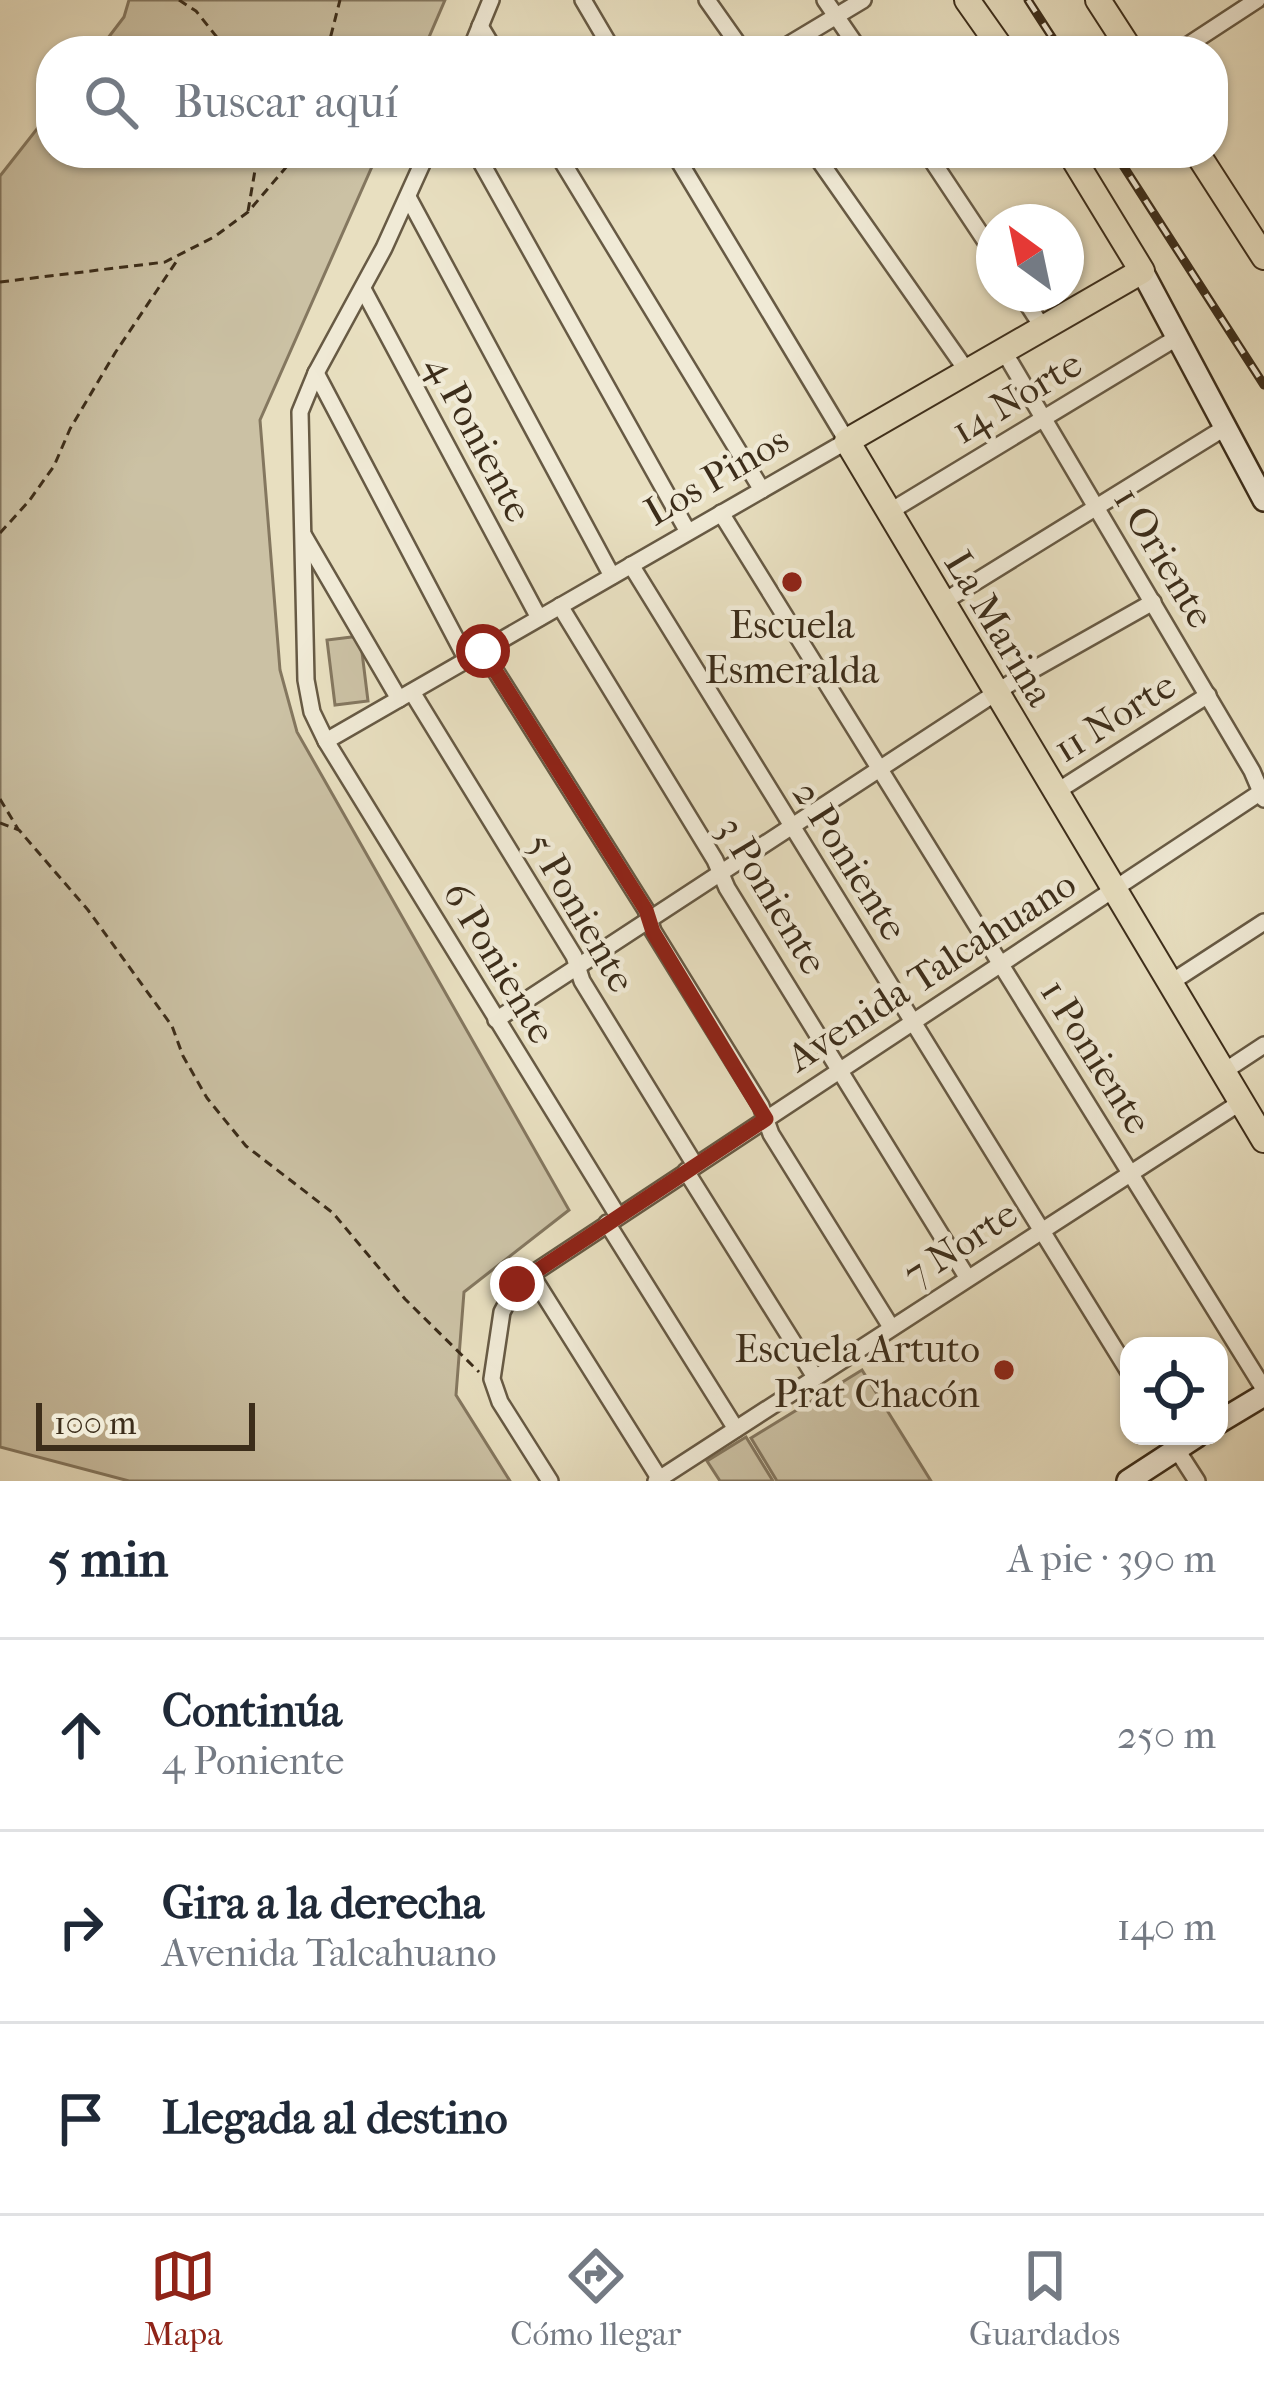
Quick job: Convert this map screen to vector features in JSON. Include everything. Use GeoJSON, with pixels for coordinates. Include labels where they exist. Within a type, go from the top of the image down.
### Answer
{"type":"FeatureCollection","features":[{"type":"Feature","properties":{"kind":"main road"},"geometry":{"type":"LineString","coordinates":[[967,0],[992,36]]}},
{"type":"Feature","properties":{"kind":"main road"},"geometry":{"type":"LineString","coordinates":[[1098,0],[1121,36]]}},
{"type":"Feature","properties":{"kind":"main road"},"geometry":{"type":"LineString","coordinates":[[1079,168],[1142,271]]}},
{"type":"Feature","properties":{"kind":"main road"},"geometry":{"type":"LineString","coordinates":[[1207,168],[1264,257]]}},
{"type":"Feature","properties":{"kind":"main road","name":"Los Pinos"},"geometry":{"type":"LineString","coordinates":[[847,441],[1142,271]]}},
{"type":"Feature","properties":{"kind":"main road","name":"La Marina"},"geometry":{"type":"LineString","coordinates":[[847,441],[1264,1141]]}},
{"type":"Feature","properties":{"kind":"street"},"geometry":{"type":"LineString","coordinates":[[476,36],[491,0]]}},
{"type":"Feature","properties":{"kind":"street"},"geometry":{"type":"LineString","coordinates":[[583,0],[604,36]]}},
{"type":"Feature","properties":{"kind":"street"},"geometry":{"type":"LineString","coordinates":[[707,0],[732,36]]}},
{"type":"Feature","properties":{"kind":"street"},"geometry":{"type":"LineString","coordinates":[[825,0],[850,36]]}},
{"type":"Feature","properties":{"kind":"street"},"geometry":{"type":"LineString","coordinates":[[803,36],[863,0]]}},
{"type":"Feature","properties":{"kind":"street"},"geometry":{"type":"LineString","coordinates":[[1202,36],[1254,1],[1264,18]]}},
{"type":"Feature","properties":{"kind":"street"},"geometry":{"type":"LineString","coordinates":[[480,26],[486,36]]}},
{"type":"Feature","properties":{"kind":"street","name":"6 Poniente"},"geometry":{"type":"LineString","coordinates":[[421,168],[363,289],[316,373],[299,421],[308,696],[326,741],[736,1429]]}},
{"type":"Feature","properties":{"kind":"street"},"geometry":{"type":"LineString","coordinates":[[484,168],[688,532]]}},
{"type":"Feature","properties":{"kind":"street"},"geometry":{"type":"LineString","coordinates":[[566,168],[762,490]]}},
{"type":"Feature","properties":{"kind":"street","name":"La Marina"},"geometry":{"type":"LineString","coordinates":[[683,168],[847,441]]}},
{"type":"Feature","properties":{"kind":"street"},"geometry":{"type":"LineString","coordinates":[[825,168],[967,371]]}},
{"type":"Feature","properties":{"kind":"street"},"geometry":{"type":"LineString","coordinates":[[937,168],[976,227]]}},
{"type":"Feature","properties":{"kind":"street"},"geometry":{"type":"LineString","coordinates":[[408,197],[612,576]]}},
{"type":"Feature","properties":{"kind":"street"},"geometry":{"type":"LineString","coordinates":[[1142,271],[1264,500]]}},
{"type":"Feature","properties":{"kind":"street","name":"4 Poniente"},"geometry":{"type":"LineString","coordinates":[[363,289],[539,618]]}},
{"type":"Feature","properties":{"kind":"street"},"geometry":{"type":"LineString","coordinates":[[1033,312],[1043,328]]}},
{"type":"Feature","properties":{"kind":"street","name":"14 Norte"},"geometry":{"type":"LineString","coordinates":[[889,512],[1178,337]]}},
{"type":"Feature","properties":{"kind":"street","name":"1 Oriente"},"geometry":{"type":"LineString","coordinates":[[1004,350],[1263,794]]}},
{"type":"Feature","properties":{"kind":"street"},"geometry":{"type":"LineString","coordinates":[[316,373],[475,655],[649,920],[771,1134],[891,1327]]}},
{"type":"Feature","properties":{"kind":"street"},"geometry":{"type":"LineString","coordinates":[[943,602],[1226,427]]}},
{"type":"Feature","properties":{"kind":"street","name":"Los Pinos"},"geometry":{"type":"LineString","coordinates":[[326,741],[847,441]]}},
{"type":"Feature","properties":{"kind":"street","name":"1 Poniente"},"geometry":{"type":"LineString","coordinates":[[721,513],[1264,1392]]}},
{"type":"Feature","properties":{"kind":"street"},"geometry":{"type":"LineString","coordinates":[[302,532],[405,696]]}},
{"type":"Feature","properties":{"kind":"street","name":"2 Poniente"},"geometry":{"type":"LineString","coordinates":[[631,565],[1120,1358]]}},
{"type":"Feature","properties":{"kind":"street"},"geometry":{"type":"LineString","coordinates":[[496,1020],[997,692],[1153,602]]}},
{"type":"Feature","properties":{"kind":"street","name":"3 Poniente"},"geometry":{"type":"LineString","coordinates":[[560,606],[968,1277]]}},
{"type":"Feature","properties":{"kind":"street","name":"11 Norte"},"geometry":{"type":"LineString","coordinates":[[1056,792],[1208,695]]}},
{"type":"Feature","properties":{"kind":"street","name":"5 Poniente"},"geometry":{"type":"LineString","coordinates":[[405,696],[577,967],[814,1377]]}},
{"type":"Feature","properties":{"kind":"street","name":"Avenida Talcahuano"},"geometry":{"type":"LineString","coordinates":[[494,1386],[492,1365],[504,1305],[517,1284],[1263,794]]}},
{"type":"Feature","properties":{"kind":"street"},"geometry":{"type":"LineString","coordinates":[[1170,983],[1264,922]]}},
{"type":"Feature","properties":{"kind":"street"},"geometry":{"type":"LineString","coordinates":[[1223,1072],[1264,1046]]}},
{"type":"Feature","properties":{"kind":"street","name":"7 Norte"},"geometry":{"type":"LineString","coordinates":[[659,1480],[1241,1102]]}},
{"type":"Feature","properties":{"kind":"street"},"geometry":{"type":"LineString","coordinates":[[531,1274],[659,1480]]}},
{"type":"Feature","properties":{"kind":"street"},"geometry":{"type":"LineString","coordinates":[[494,1386],[550,1481]]}},
{"type":"Feature","properties":{"kind":"street"},"geometry":{"type":"LineString","coordinates":[[1228,1417],[1264,1392]]}},
{"type":"Feature","properties":{"kind":"street"},"geometry":{"type":"LineString","coordinates":[[1128,1481],[1171,1445]]}},
{"type":"Feature","properties":{"kind":"street"},"geometry":{"type":"LineString","coordinates":[[1174,1445],[1196,1481]]}},
{"type":"Feature","properties":{"kind":"path"},"geometry":{"type":"LineString","coordinates":[[179,0],[196,10],[216,36]]}},
{"type":"Feature","properties":{"kind":"path"},"geometry":{"type":"LineString","coordinates":[[331,36],[340,0]]}},
{"type":"Feature","properties":{"kind":"path"},"geometry":{"type":"LineString","coordinates":[[248,212],[255,168]]}},
{"type":"Feature","properties":{"kind":"path"},"geometry":{"type":"LineString","coordinates":[[0,283],[165,262],[214,237],[248,212],[285,168]]}},
{"type":"Feature","properties":{"kind":"path"},"geometry":{"type":"LineString","coordinates":[[0,533],[54,466],[115,353],[181,254]]}},
{"type":"Feature","properties":{"kind":"path"},"geometry":{"type":"LineString","coordinates":[[0,799],[172,1026],[207,1098],[246,1146],[333,1214],[405,1299],[494,1386]]}},
{"type":"Feature","properties":{"kind":"path"},"geometry":{"type":"LineString","coordinates":[[0,824],[20,830]]}},
{"type":"Feature","properties":{"kind":"shaded area"},"geometry":{"type":"Polygon","coordinates":[[[129,0],[445,0],[429,36],[109,36],[124,17],[129,0]]]}},
{"type":"Feature","properties":{"kind":"shaded area"},"geometry":{"type":"Polygon","coordinates":[[[36,130],[36,168],[371,168],[260,420],[280,670],[297,732],[569,1210],[464,1292],[456,1395],[510,1481],[129,1481],[0,1447],[0,176],[36,130]]]}},
{"type":"Feature","properties":{"kind":"shaded area"},"geometry":{"type":"Polygon","coordinates":[[[360,636],[368,701],[335,705],[327,640],[360,636]]]}},
{"type":"Feature","properties":{"kind":"shaded area"},"geometry":{"type":"Polygon","coordinates":[[[862,1370],[931,1481],[777,1481],[751,1438],[862,1370]]]}},
{"type":"Feature","properties":{"kind":"shaded area"},"geometry":{"type":"Polygon","coordinates":[[[746,1437],[773,1481],[720,1481],[707,1461],[746,1437]]]}},
{"type":"Feature","properties":{"kind":"railway"},"geometry":{"type":"LineString","coordinates":[[1028,0],[1051,36]]}},
{"type":"Feature","properties":{"kind":"railway"},"geometry":{"type":"LineString","coordinates":[[1125,168],[1264,385]]}},
{"type":"Feature","properties":{"kind":"place","name":"Escuela Esmeralda"},"geometry":{"type":"Point","coordinates":[792,582]}},
{"type":"Feature","properties":{"kind":"place","name":"Escuela Artuto Prat Chacón"},"geometry":{"type":"Point","coordinates":[1004,1370]}},
{"type":"Feature","properties":{"kind":"route"},"geometry":{"type":"LineString","coordinates":[[483,651],[646,910],[653,932],[766,1119],[517,1284]]}}]}
